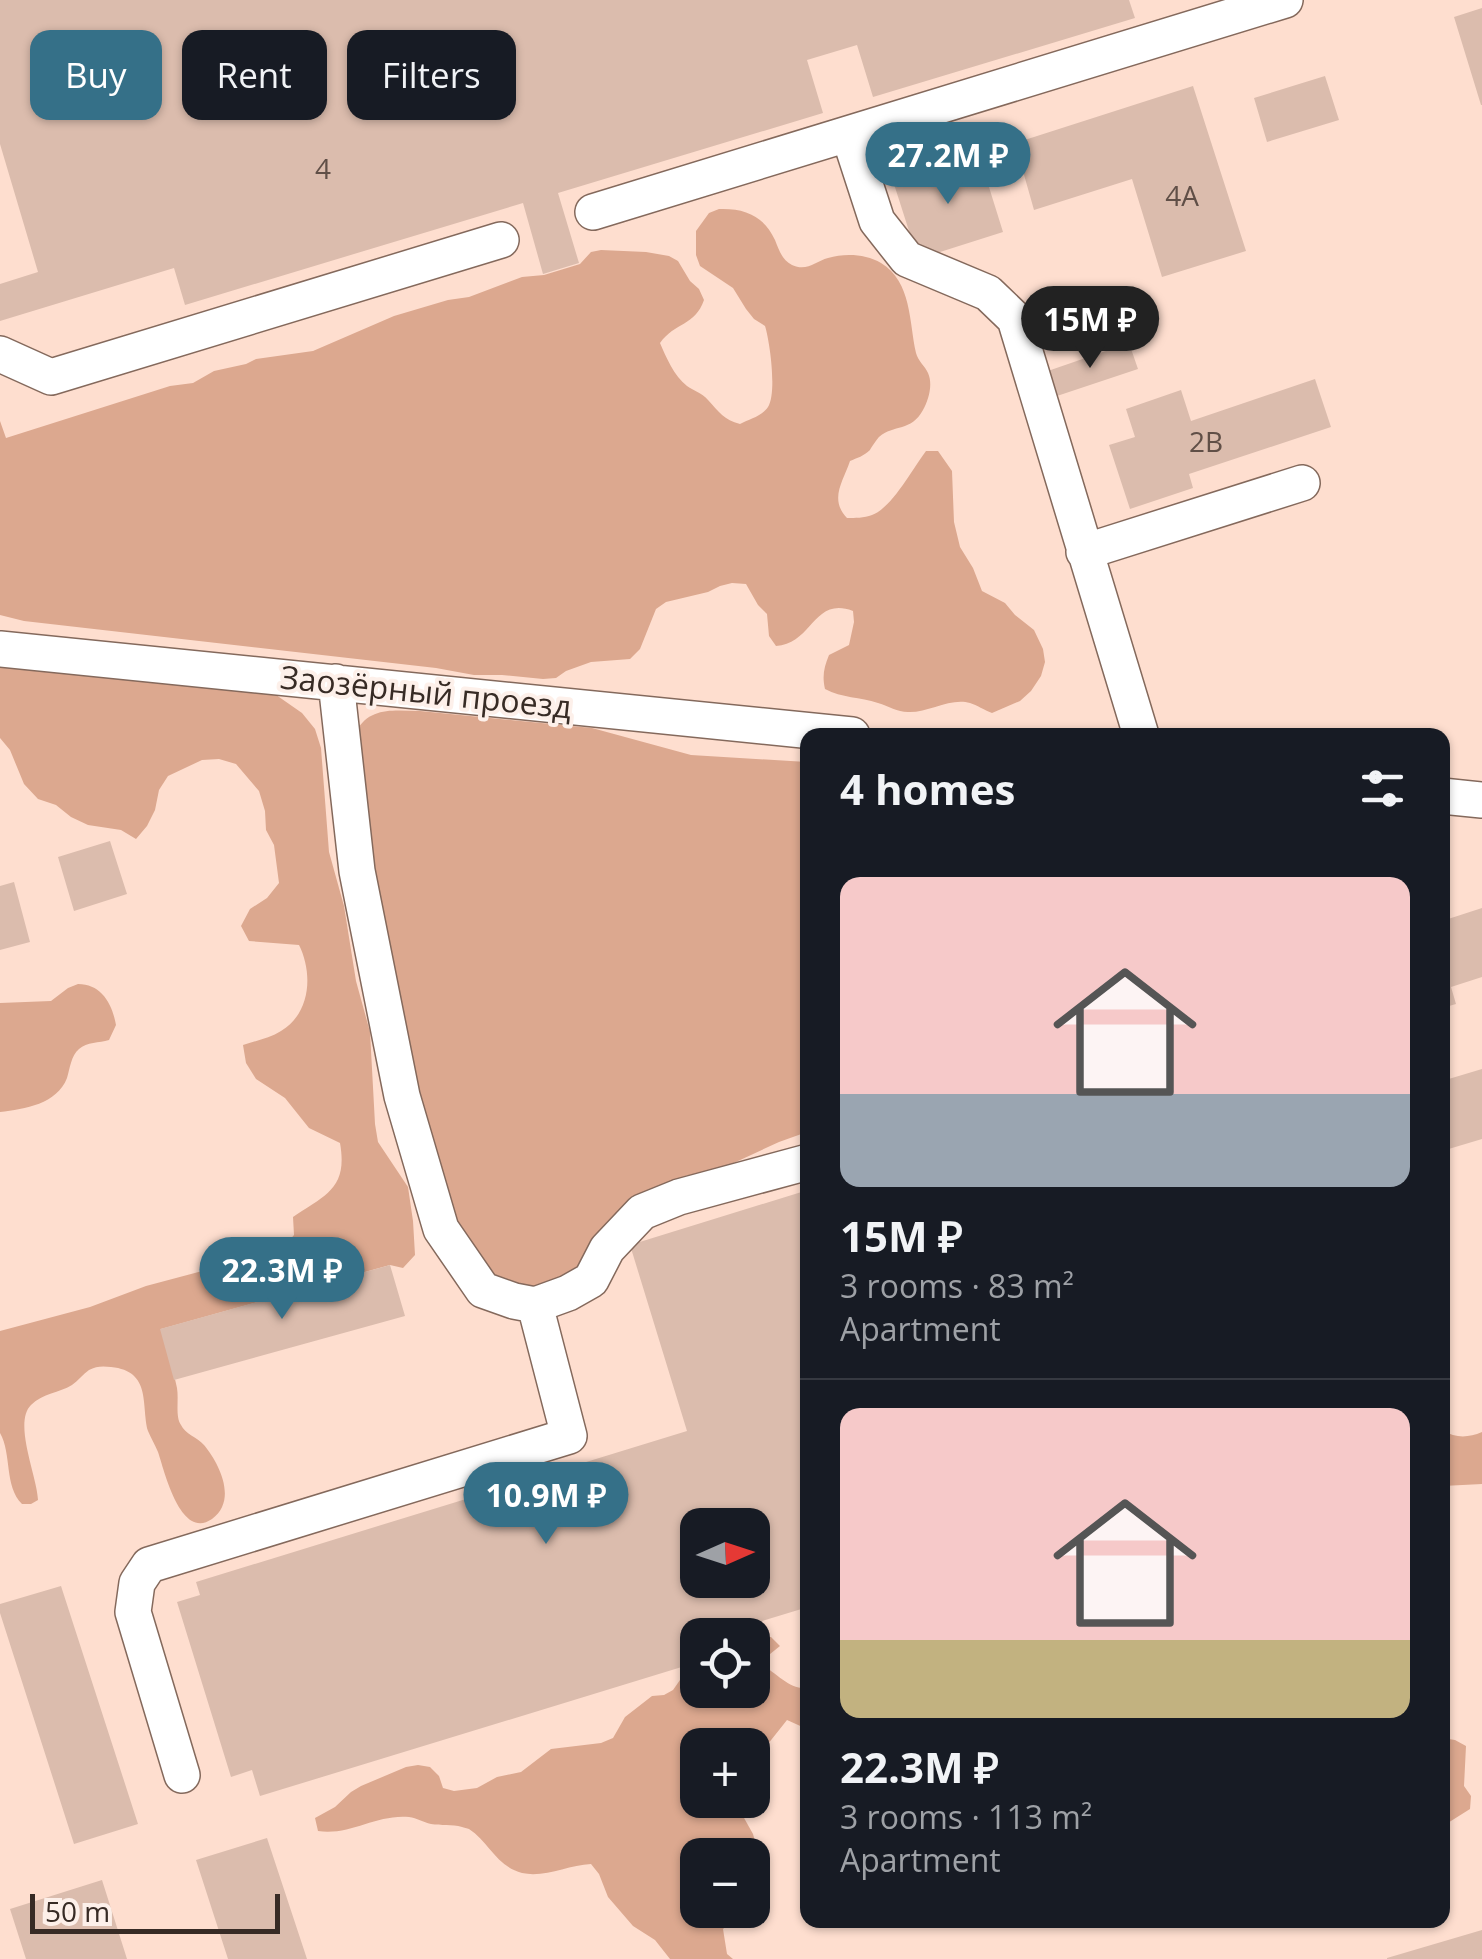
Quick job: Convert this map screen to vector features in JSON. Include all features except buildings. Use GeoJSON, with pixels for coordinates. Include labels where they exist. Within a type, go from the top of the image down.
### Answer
{"type":"FeatureCollection","features":[{"type":"Feature","properties":{"kind":"street"},"geometry":{"type":"LineString","coordinates":[[593,212],[1285,0]]}},
{"type":"Feature","properties":{"kind":"street"},"geometry":{"type":"LineString","coordinates":[[850,135],[877,221],[908,259],[988,293],[1015,319],[1138,728]]}},
{"type":"Feature","properties":{"kind":"street"},"geometry":{"type":"LineString","coordinates":[[0,354],[51,377],[501,240]]}},
{"type":"Feature","properties":{"kind":"street"},"geometry":{"type":"LineString","coordinates":[[1084,552],[1302,483]]}},
{"type":"Feature","properties":{"kind":"street","name":"Заозёрный проезд"},"geometry":{"type":"LineString","coordinates":[[0,648],[800,730]]}},
{"type":"Feature","properties":{"kind":"street"},"geometry":{"type":"LineString","coordinates":[[336,682],[357,871],[402,1096],[441,1229],[483,1290],[535,1305],[568,1294],[591,1280],[607,1249],[642,1212],[679,1197],[800,1164]]}},
{"type":"Feature","properties":{"kind":"street"},"geometry":{"type":"LineString","coordinates":[[1450,797],[1482,800]]}},
{"type":"Feature","properties":{"kind":"street"},"geometry":{"type":"LineString","coordinates":[[182,1775],[133,1612],[137,1584],[149,1565],[569,1436],[535,1305]]}},
{"type":"Feature","properties":{"kind":"shaded area"},"geometry":{"type":"Polygon","coordinates":[[[719,209],[745,212],[759,219],[771,232],[783,258],[792,265],[802,267],[835,256],[862,256],[881,263],[899,281],[908,304],[916,353],[929,377],[929,396],[913,422],[885,433],[868,452],[850,461],[839,490],[839,504],[847,518],[880,511],[926,451],[938,451],[952,471],[954,522],[960,547],[982,591],[1005,603],[1034,630],[1043,649],[1041,676],[1020,701],[992,713],[963,702],[908,712],[831,692],[825,689],[825,668],[829,655],[849,645],[853,611],[829,610],[798,638],[776,646],[769,636],[767,614],[746,584],[732,583],[666,602],[656,609],[640,649],[630,659],[591,662],[556,678],[543,679],[474,675],[0,615],[0,421],[6,438],[170,386],[193,383],[214,371],[256,359],[313,351],[394,316],[469,297],[522,277],[580,264],[591,252],[646,252],[678,261],[704,300],[695,315],[660,343],[674,372],[730,420],[740,424],[759,415],[768,407],[772,391],[765,326],[754,319],[733,288],[700,266],[696,255],[696,231],[709,213],[719,209]]]}},
{"type":"Feature","properties":{"kind":"shaded area"},"geometry":{"type":"Polygon","coordinates":[[[0,667],[269,690],[302,713],[315,729],[321,748],[329,852],[370,1032],[378,1142],[408,1187],[415,1255],[403,1268],[390,1265],[161,1329],[177,1388],[179,1421],[210,1453],[223,1482],[224,1502],[220,1511],[201,1523],[191,1520],[175,1500],[148,1431],[139,1382],[124,1370],[108,1367],[92,1369],[72,1385],[31,1405],[24,1424],[38,1500],[22,1504],[13,1488],[0,1433],[0,1331],[281,1250],[294,1235],[293,1217],[324,1196],[337,1180],[342,1158],[340,1143],[309,1128],[285,1098],[256,1079],[246,1063],[243,1045],[272,1036],[291,1023],[304,1003],[306,968],[299,945],[249,941],[241,926],[250,909],[267,898],[279,883],[274,845],[266,830],[259,791],[236,764],[202,760],[168,776],[147,826],[136,839],[121,830],[88,825],[38,799],[24,784],[10,750],[0,738],[0,667]]]}},
{"type":"Feature","properties":{"kind":"shaded area"},"geometry":{"type":"Polygon","coordinates":[[[392,711],[592,728],[691,755],[800,762],[800,1134],[725,1167],[685,1176],[665,1187],[570,1279],[532,1287],[503,1283],[483,1265],[442,1211],[368,874],[356,732],[368,718],[392,711]]]}},
{"type":"Feature","properties":{"kind":"shaded area"},"geometry":{"type":"Polygon","coordinates":[[[78,984],[99,991],[112,1009],[116,1025],[109,1040],[79,1049],[56,1094],[30,1107],[0,1112],[0,1003],[51,1001],[78,984]]]}},
{"type":"Feature","properties":{"kind":"shaded area"},"geometry":{"type":"Polygon","coordinates":[[[1482,1432],[1482,1484],[1450,1486],[1450,1434],[1482,1432]]]}},
{"type":"Feature","properties":{"kind":"shaded area"},"geometry":{"type":"Polygon","coordinates":[[[770,1637],[771,1637],[780,1646],[770,1654],[770,1637]]]}},
{"type":"Feature","properties":{"kind":"shaded area"},"geometry":{"type":"Polygon","coordinates":[[[770,1671],[800,1688],[800,1726],[787,1720],[770,1742],[770,1728],[680,1728],[680,1818],[744,1818],[754,1838],[680,1838],[680,1928],[724,1928],[727,1954],[733,1959],[670,1959],[608,1897],[591,1864],[539,1874],[522,1873],[506,1865],[469,1829],[409,1817],[318,1831],[315,1818],[361,1786],[406,1767],[430,1767],[443,1788],[477,1788],[497,1777],[521,1772],[551,1749],[613,1738],[625,1717],[652,1696],[673,1690],[680,1680],[680,1708],[770,1708],[770,1671]]]}},
{"type":"Feature","properties":{"kind":"shaded area"},"geometry":{"type":"Polygon","coordinates":[[[1450,1739],[1466,1746],[1464,1786],[1471,1796],[1470,1809],[1450,1822],[1450,1739]]]}}]}
